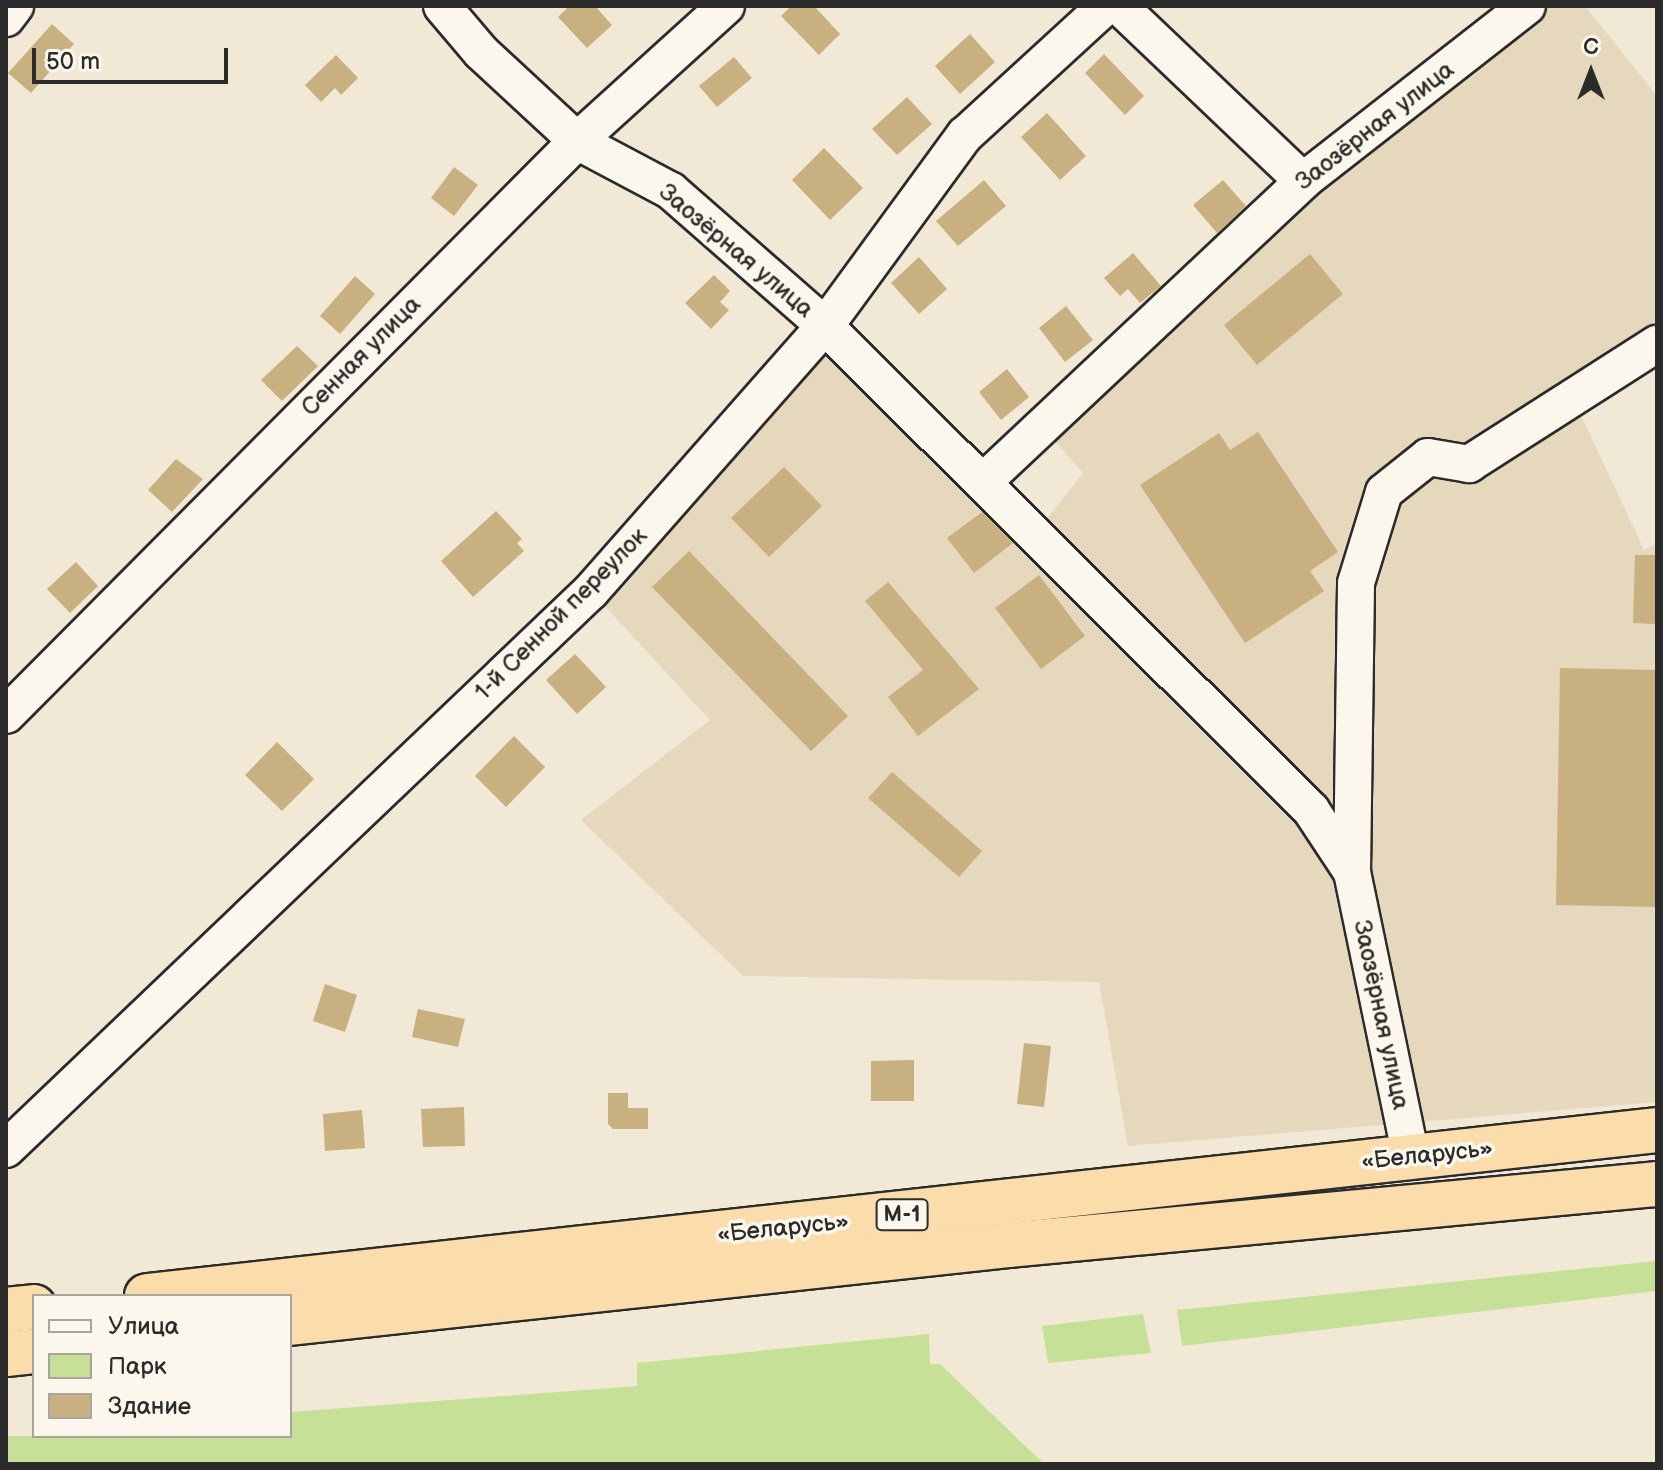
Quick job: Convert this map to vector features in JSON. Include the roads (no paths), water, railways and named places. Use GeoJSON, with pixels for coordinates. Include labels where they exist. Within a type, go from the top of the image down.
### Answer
{"type":"FeatureCollection","features":[{"type":"Feature","properties":{"kind":"highway","name":"«Беларусь»"},"geometry":{"type":"LineString","coordinates":[[165,1294],[1657,1130]]}},
{"type":"Feature","properties":{"kind":"highway","name":"«Беларусь»"},"geometry":{"type":"LineString","coordinates":[[292,1323],[1008,1245],[1657,1184]]}},
{"type":"Feature","properties":{"kind":"highway"},"geometry":{"type":"LineString","coordinates":[[6,1310],[32,1307]]}},
{"type":"Feature","properties":{"kind":"highway"},"geometry":{"type":"LineString","coordinates":[[6,1354],[32,1351]]}},
{"type":"Feature","properties":{"kind":"street"},"geometry":{"type":"LineString","coordinates":[[6,18],[15,6]]}},
{"type":"Feature","properties":{"kind":"street","name":"Заозёрная улица"},"geometry":{"type":"LineString","coordinates":[[442,6],[481,52],[577,141],[671,191],[825,326],[1311,810],[1352,872]]}},
{"type":"Feature","properties":{"kind":"street","name":"Сенная улица"},"geometry":{"type":"LineString","coordinates":[[6,715],[577,141],[726,6]]}},
{"type":"Feature","properties":{"kind":"street","name":"1-й Сенной переулок"},"geometry":{"type":"LineString","coordinates":[[6,1149],[591,591],[825,326],[965,135],[1106,6]]}},
{"type":"Feature","properties":{"kind":"street"},"geometry":{"type":"LineString","coordinates":[[1119,6],[1303,181]]}},
{"type":"Feature","properties":{"kind":"street","name":"Заозёрная улица"},"geometry":{"type":"LineString","coordinates":[[983,482],[1303,181],[1527,6]]}},
{"type":"Feature","properties":{"kind":"street","name":"Заозёрная улица"},"geometry":{"type":"LineString","coordinates":[[1411,1157],[1352,872],[1356,583],[1384,492],[1428,457],[1469,464],[1657,344]]}}]}
